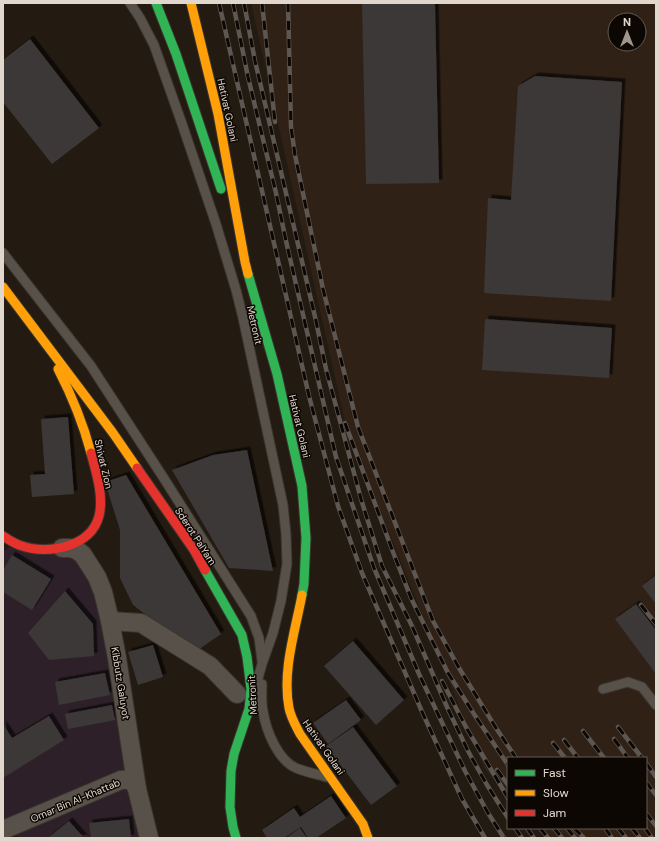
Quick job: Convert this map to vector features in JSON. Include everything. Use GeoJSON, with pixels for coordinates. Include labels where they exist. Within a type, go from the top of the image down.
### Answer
{"type":"FeatureCollection","features":[{"type":"Feature","properties":{"kind":"main road"},"geometry":{"type":"LineString","coordinates":[[156,3],[176,54],[245,262]]}},
{"type":"Feature","properties":{"kind":"main road","name":"Hativat Golani"},"geometry":{"type":"LineString","coordinates":[[191,3],[218,114],[245,262],[277,374],[302,486],[306,538],[304,584],[287,680],[289,709],[293,722],[300,734],[363,824],[368,838]]}},
{"type":"Feature","properties":{"kind":"main road","name":"Sderot PalYam"},"geometry":{"type":"LineString","coordinates":[[3,287],[113,433],[194,550],[238,627],[244,644],[251,689],[249,709],[234,754],[231,771],[230,808],[236,838]]}},
{"type":"Feature","properties":{"kind":"main road","name":"Shivat Zion"},"geometry":{"type":"LineString","coordinates":[[7,544],[33,549],[54,549],[74,544],[82,539],[92,529],[97,521],[100,504],[99,486],[93,456],[83,426],[69,390],[41,338]]}},
{"type":"Feature","properties":{"kind":"main road"},"geometry":{"type":"LineString","coordinates":[[363,824],[376,838]]}},
{"type":"Feature","properties":{"kind":"street","name":"Kibbutz Galuyot"},"geometry":{"type":"LineString","coordinates":[[62,548],[77,550],[83,555],[97,577],[103,592],[117,658],[137,789],[149,838]]}},
{"type":"Feature","properties":{"kind":"street"},"geometry":{"type":"LineString","coordinates":[[110,621],[140,623],[210,666],[238,694]]}},
{"type":"Feature","properties":{"kind":"street","name":"Omar Bin Al-Khattab"},"geometry":{"type":"LineString","coordinates":[[8,828],[121,780],[131,781],[137,789]]}},
{"type":"Feature","properties":{"kind":"lane","name":"Metronit"},"geometry":{"type":"LineString","coordinates":[[130,3],[140,18],[154,45],[181,121],[236,290],[283,504],[287,564],[281,601],[273,633],[249,709]]}},
{"type":"Feature","properties":{"kind":"lane","name":"Metronit"},"geometry":{"type":"LineString","coordinates":[[3,253],[91,366],[251,616],[260,638],[262,664],[262,710],[272,741],[286,761],[296,768],[320,775],[334,782]]}},
{"type":"Feature","properties":{"kind":"lane"},"geometry":{"type":"LineString","coordinates":[[603,690],[628,682],[642,687],[656,705]]}},
{"type":"Feature","properties":{"kind":"shaded area"},"geometry":{"type":"Polygon","coordinates":[[[251,3],[656,3],[656,838],[545,838],[538,829],[647,829],[647,757],[507,757],[507,794],[484,768],[346,426],[251,3]]]}},
{"type":"Feature","properties":{"kind":"shaded area"},"geometry":{"type":"Polygon","coordinates":[[[16,544],[54,549],[89,564],[149,838],[18,838],[5,823],[3,824],[3,551],[16,544]]]}},
{"type":"Feature","properties":{"kind":"building"},"geometry":{"type":"Polygon","coordinates":[[[362,3],[435,3],[439,183],[366,184],[362,3]]]}},
{"type":"Feature","properties":{"kind":"building"},"geometry":{"type":"Polygon","coordinates":[[[30,39],[99,128],[52,164],[3,102],[3,60],[30,39]]]}},
{"type":"Feature","properties":{"kind":"building"},"geometry":{"type":"Polygon","coordinates":[[[535,76],[622,82],[611,301],[484,293],[488,198],[511,200],[518,86],[535,76]]]}},
{"type":"Feature","properties":{"kind":"building"},"geometry":{"type":"Polygon","coordinates":[[[485,319],[612,328],[609,378],[482,370],[485,319]]]}},
{"type":"Feature","properties":{"kind":"building"},"geometry":{"type":"Polygon","coordinates":[[[68,417],[74,494],[32,497],[30,475],[45,474],[41,419],[68,417]]]}},
{"type":"Feature","properties":{"kind":"building"},"geometry":{"type":"Polygon","coordinates":[[[247,450],[273,571],[229,568],[172,470],[213,455],[247,450]]]}},
{"type":"Feature","properties":{"kind":"building"},"geometry":{"type":"Polygon","coordinates":[[[126,475],[221,634],[195,652],[133,605],[120,578],[120,530],[105,482],[126,475]]]}},
{"type":"Feature","properties":{"kind":"building"},"geometry":{"type":"Polygon","coordinates":[[[12,555],[51,579],[32,610],[3,592],[3,570],[12,555]]]}},
{"type":"Feature","properties":{"kind":"building"},"geometry":{"type":"Polygon","coordinates":[[[656,575],[656,604],[642,586],[656,575]]]}},
{"type":"Feature","properties":{"kind":"building"},"geometry":{"type":"Polygon","coordinates":[[[65,591],[93,624],[94,656],[49,660],[28,633],[65,591]]]}},
{"type":"Feature","properties":{"kind":"building"},"geometry":{"type":"Polygon","coordinates":[[[636,604],[656,630],[656,674],[615,619],[636,604]]]}},
{"type":"Feature","properties":{"kind":"building"},"geometry":{"type":"Polygon","coordinates":[[[353,641],[404,700],[376,725],[324,666],[353,641]]]}},
{"type":"Feature","properties":{"kind":"building"},"geometry":{"type":"Polygon","coordinates":[[[153,645],[163,677],[138,685],[128,652],[153,645]]]}},
{"type":"Feature","properties":{"kind":"building"},"geometry":{"type":"Polygon","coordinates":[[[105,673],[110,695],[59,705],[55,682],[105,673]]]}},
{"type":"Feature","properties":{"kind":"building"},"geometry":{"type":"Polygon","coordinates":[[[346,700],[361,720],[328,744],[313,723],[346,700]]]}},
{"type":"Feature","properties":{"kind":"building"},"geometry":{"type":"Polygon","coordinates":[[[112,705],[115,720],[68,729],[65,714],[112,705]]]}},
{"type":"Feature","properties":{"kind":"building"},"geometry":{"type":"Polygon","coordinates":[[[49,716],[64,740],[3,778],[3,724],[12,738],[49,716]]]}},
{"type":"Feature","properties":{"kind":"building"},"geometry":{"type":"Polygon","coordinates":[[[353,727],[397,786],[371,805],[326,746],[353,727]]]}},
{"type":"Feature","properties":{"kind":"building"},"geometry":{"type":"Polygon","coordinates":[[[331,796],[346,818],[316,838],[308,838],[301,827],[284,838],[267,838],[262,830],[294,808],[300,817],[331,796]]]}},
{"type":"Feature","properties":{"kind":"building"},"geometry":{"type":"Polygon","coordinates":[[[129,819],[131,838],[91,838],[89,823],[129,819]]]}},
{"type":"Feature","properties":{"kind":"building"},"geometry":{"type":"Polygon","coordinates":[[[69,821],[84,838],[48,838],[69,821]]]}},
{"type":"Feature","properties":{"kind":"building"},"geometry":{"type":"Polygon","coordinates":[[[300,828],[307,838],[286,838],[300,828]]]}},
{"type":"Feature","properties":{"kind":"railway"},"geometry":{"type":"LineString","coordinates":[[219,3],[309,396],[338,506],[362,573],[423,714],[462,799],[485,838]]}},
{"type":"Feature","properties":{"kind":"railway"},"geometry":{"type":"LineString","coordinates":[[233,3],[248,77],[336,457],[374,568],[419,674],[465,771],[488,813],[504,838]]}},
{"type":"Feature","properties":{"kind":"railway"},"geometry":{"type":"LineString","coordinates":[[244,3],[255,61],[326,369],[361,499],[382,566],[412,626],[468,751],[507,816]]}},
{"type":"Feature","properties":{"kind":"railway"},"geometry":{"type":"LineString","coordinates":[[262,3],[275,122]]}},
{"type":"Feature","properties":{"kind":"railway"},"geometry":{"type":"LineString","coordinates":[[288,3],[291,127],[295,155],[323,289],[358,427],[433,621],[459,668],[515,757]]}},
{"type":"Feature","properties":{"kind":"railway"},"geometry":{"type":"LineString","coordinates":[[345,423],[411,598],[448,673],[507,764]]}},
{"type":"Feature","properties":{"kind":"railway"},"geometry":{"type":"LineString","coordinates":[[641,605],[656,624]]}},
{"type":"Feature","properties":{"kind":"railway"},"geometry":{"type":"LineString","coordinates":[[442,681],[467,729],[507,796]]}},
{"type":"Feature","properties":{"kind":"railway"},"geometry":{"type":"LineString","coordinates":[[618,727],[641,757]]}},
{"type":"Feature","properties":{"kind":"railway"},"geometry":{"type":"LineString","coordinates":[[583,731],[603,757]]}},
{"type":"Feature","properties":{"kind":"railway"},"geometry":{"type":"LineString","coordinates":[[614,739],[627,757]]}},
{"type":"Feature","properties":{"kind":"railway"},"geometry":{"type":"LineString","coordinates":[[564,740],[577,757]]}},
{"type":"Feature","properties":{"kind":"railway"},"geometry":{"type":"LineString","coordinates":[[553,743],[564,757]]}},
{"type":"Feature","properties":{"kind":"railway"},"geometry":{"type":"LineString","coordinates":[[647,764],[656,777]]}},
{"type":"Feature","properties":{"kind":"railway"},"geometry":{"type":"LineString","coordinates":[[497,770],[507,784]]}},
{"type":"Feature","properties":{"kind":"railway"},"geometry":{"type":"LineString","coordinates":[[647,783],[656,795]]}},
{"type":"Feature","properties":{"kind":"railway"},"geometry":{"type":"LineString","coordinates":[[647,814],[656,826]]}},
{"type":"Feature","properties":{"kind":"railway"},"geometry":{"type":"LineString","coordinates":[[516,829],[522,838]]}},
{"type":"Feature","properties":{"kind":"railway"},"geometry":{"type":"LineString","coordinates":[[528,829],[534,838]]}},
{"type":"Feature","properties":{"kind":"railway"},"geometry":{"type":"LineString","coordinates":[[541,829],[548,838]]}},
{"type":"Feature","properties":{"kind":"railway"},"geometry":{"type":"LineString","coordinates":[[555,829],[562,838]]}},
{"type":"Feature","properties":{"kind":"railway"},"geometry":{"type":"LineString","coordinates":[[568,829],[575,838]]}},
{"type":"Feature","properties":{"kind":"railway"},"geometry":{"type":"LineString","coordinates":[[575,829],[584,838]]}},
{"type":"Feature","properties":{"kind":"railway"},"geometry":{"type":"LineString","coordinates":[[606,829],[612,838]]}},
{"type":"Feature","properties":{"kind":"railway"},"geometry":{"type":"LineString","coordinates":[[619,829],[626,838]]}},
{"type":"Feature","properties":{"kind":"railway"},"geometry":{"type":"LineString","coordinates":[[633,829],[640,838]]}},
{"type":"Feature","properties":{"kind":"railway"},"geometry":{"type":"LineString","coordinates":[[646,829],[652,838]]}},
{"type":"Feature","properties":{"kind":"traffic: fast"},"geometry":{"type":"LineString","coordinates":[[156,3],[176,54],[221,189]]}},
{"type":"Feature","properties":{"kind":"traffic: fast"},"geometry":{"type":"LineString","coordinates":[[248,274],[277,374],[302,486],[306,538],[304,584],[302,595]]}},
{"type":"Feature","properties":{"kind":"traffic: fast"},"geometry":{"type":"LineString","coordinates":[[205,570],[242,635],[247,657],[251,689],[249,709],[234,754],[231,771],[230,807],[236,838]]}},
{"type":"Feature","properties":{"kind":"traffic: slow"},"geometry":{"type":"LineString","coordinates":[[191,3],[218,114],[248,274]]}},
{"type":"Feature","properties":{"kind":"traffic: slow"},"geometry":{"type":"LineString","coordinates":[[3,287],[113,433],[137,468]]}},
{"type":"Feature","properties":{"kind":"traffic: slow"},"geometry":{"type":"LineString","coordinates":[[58,369],[77,410],[91,453]]}},
{"type":"Feature","properties":{"kind":"traffic: slow"},"geometry":{"type":"LineString","coordinates":[[302,595],[288,666],[287,694],[290,712],[300,734],[363,824],[368,838]]}},
{"type":"Feature","properties":{"kind":"traffic: jam"},"geometry":{"type":"LineString","coordinates":[[3,536],[12,542],[32,549],[56,549],[67,546],[87,535],[94,527],[99,516],[101,500],[99,484],[91,453]]}},
{"type":"Feature","properties":{"kind":"traffic: jam"},"geometry":{"type":"LineString","coordinates":[[137,468],[194,550],[205,570]]}}]}
